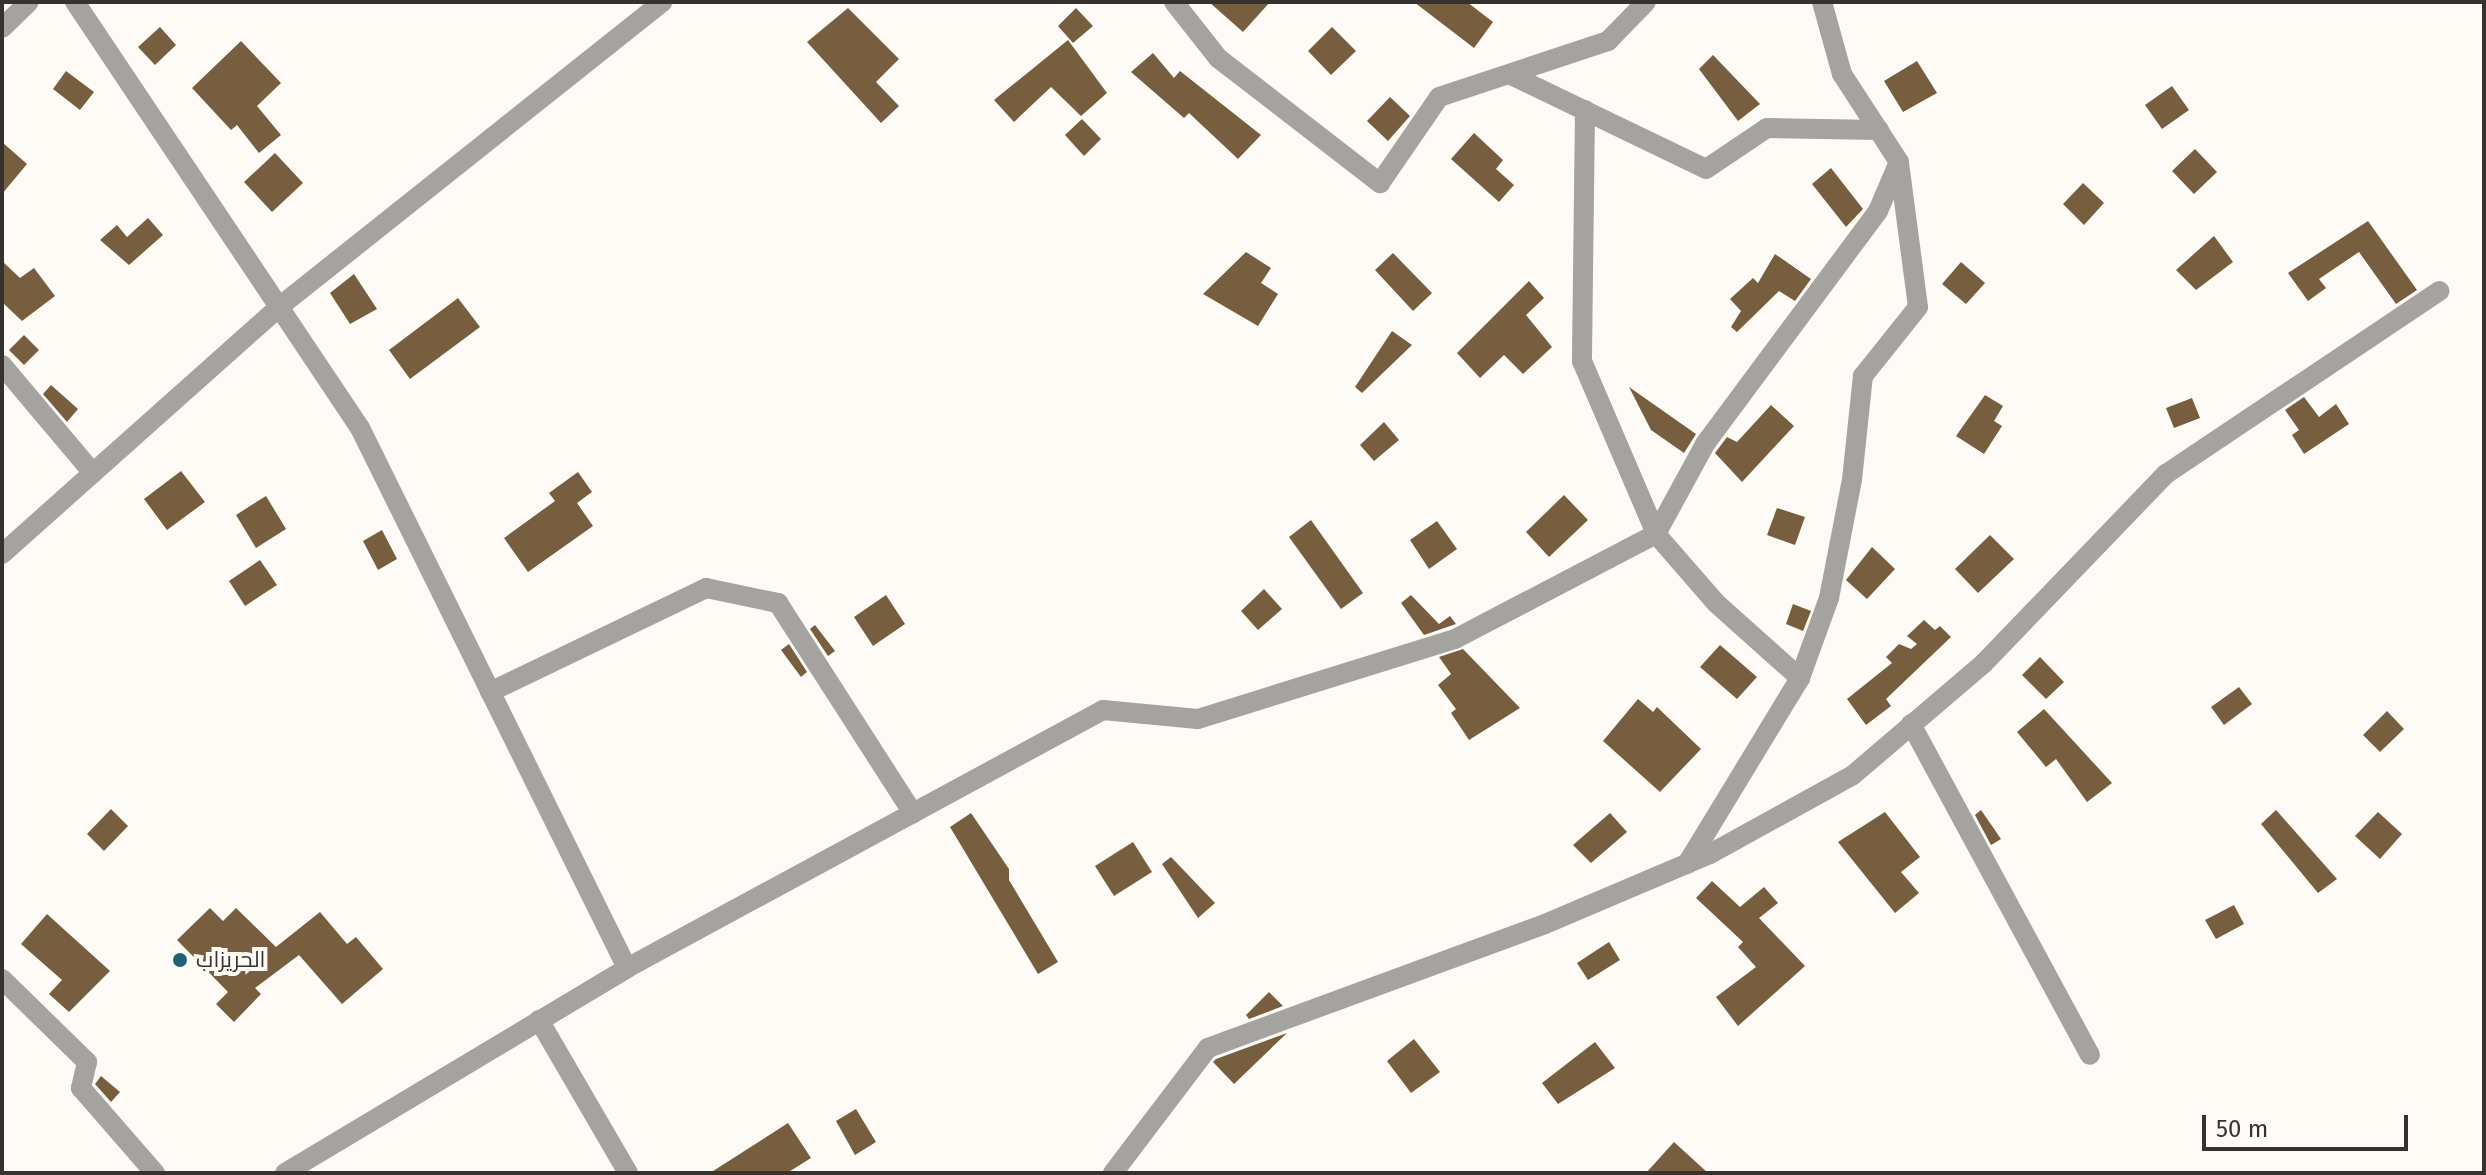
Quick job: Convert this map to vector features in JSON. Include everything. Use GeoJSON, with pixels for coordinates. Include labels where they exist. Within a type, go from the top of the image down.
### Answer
{"type":"FeatureCollection","features":[{"type":"Feature","properties":{"kind":"street"},"geometry":{"type":"LineString","coordinates":[[3,26],[29,2]]}},
{"type":"Feature","properties":{"kind":"street"},"geometry":{"type":"LineString","coordinates":[[75,2],[360,428],[627,968]]}},
{"type":"Feature","properties":{"kind":"street"},"geometry":{"type":"LineString","coordinates":[[2,554],[279,307],[662,2]]}},
{"type":"Feature","properties":{"kind":"street"},"geometry":{"type":"LineString","coordinates":[[1174,2],[1218,58],[1380,183],[1439,97],[1608,41],[1646,2]]}},
{"type":"Feature","properties":{"kind":"street"},"geometry":{"type":"LineString","coordinates":[[1687,864],[1800,678],[1829,598],[1852,480],[1863,376],[1918,307],[1899,162],[1842,74],[1822,2]]}},
{"type":"Feature","properties":{"kind":"street"},"geometry":{"type":"LineString","coordinates":[[1511,75],[1706,169],[1767,128],[1879,130]]}},
{"type":"Feature","properties":{"kind":"street"},"geometry":{"type":"LineString","coordinates":[[1585,110],[1582,361],[1656,534],[1716,603],[1800,678]]}},
{"type":"Feature","properties":{"kind":"street"},"geometry":{"type":"LineString","coordinates":[[285,1173],[627,968],[1103,710],[1198,719],[1455,639],[1656,534],[1705,444],[1878,211],[1899,162]]}},
{"type":"Feature","properties":{"kind":"street"},"geometry":{"type":"LineString","coordinates":[[1113,1173],[1208,1048],[1545,924],[1687,864],[1853,775],[1983,664],[2166,474],[2439,291]]}},
{"type":"Feature","properties":{"kind":"street"},"geometry":{"type":"LineString","coordinates":[[2,365],[93,473]]}},
{"type":"Feature","properties":{"kind":"street"},"geometry":{"type":"LineString","coordinates":[[490,692],[706,588],[778,603],[913,813]]}},
{"type":"Feature","properties":{"kind":"street"},"geometry":{"type":"LineString","coordinates":[[1911,724],[2090,1055]]}},
{"type":"Feature","properties":{"kind":"street"},"geometry":{"type":"LineString","coordinates":[[2,979],[87,1062],[81,1088],[155,1173]]}},
{"type":"Feature","properties":{"kind":"street"},"geometry":{"type":"LineString","coordinates":[[539,1020],[628,1173]]}},
{"type":"Feature","properties":{"kind":"building"},"geometry":{"type":"Polygon","coordinates":[[[1209,2],[1270,2],[1243,32],[1209,2]]]}},
{"type":"Feature","properties":{"kind":"building"},"geometry":{"type":"Polygon","coordinates":[[[1414,2],[1467,2],[1493,22],[1474,48],[1414,2]]]}},
{"type":"Feature","properties":{"kind":"building"},"geometry":{"type":"Polygon","coordinates":[[[848,8],[899,59],[876,82],[899,106],[881,123],[807,42],[848,8]]]}},
{"type":"Feature","properties":{"kind":"building"},"geometry":{"type":"Polygon","coordinates":[[[1076,8],[1093,26],[1073,43],[1058,26],[1076,8]]]}},
{"type":"Feature","properties":{"kind":"building"},"geometry":{"type":"Polygon","coordinates":[[[160,27],[176,45],[155,65],[138,47],[160,27]]]}},
{"type":"Feature","properties":{"kind":"building"},"geometry":{"type":"Polygon","coordinates":[[[1332,27],[1356,51],[1331,75],[1308,51],[1332,27]]]}},
{"type":"Feature","properties":{"kind":"building"},"geometry":{"type":"Polygon","coordinates":[[[1068,40],[1107,93],[1081,116],[1051,87],[1014,122],[994,100],[1068,40]]]}},
{"type":"Feature","properties":{"kind":"building"},"geometry":{"type":"Polygon","coordinates":[[[241,41],[281,83],[257,106],[281,135],[259,153],[237,125],[231,130],[192,88],[241,41]]]}},
{"type":"Feature","properties":{"kind":"building"},"geometry":{"type":"Polygon","coordinates":[[[1153,53],[1174,78],[1180,71],[1261,135],[1238,159],[1189,113],[1184,118],[1131,72],[1153,53]]]}},
{"type":"Feature","properties":{"kind":"building"},"geometry":{"type":"Polygon","coordinates":[[[1713,55],[1760,104],[1738,121],[1699,69],[1713,55]]]}},
{"type":"Feature","properties":{"kind":"building"},"geometry":{"type":"Polygon","coordinates":[[[1917,61],[1937,93],[1903,112],[1884,81],[1917,61]]]}},
{"type":"Feature","properties":{"kind":"building"},"geometry":{"type":"Polygon","coordinates":[[[66,71],[94,92],[80,110],[53,89],[66,71]]]}},
{"type":"Feature","properties":{"kind":"building"},"geometry":{"type":"Polygon","coordinates":[[[2172,86],[2189,110],[2162,129],[2145,105],[2172,86]]]}},
{"type":"Feature","properties":{"kind":"building"},"geometry":{"type":"Polygon","coordinates":[[[1390,97],[1410,116],[1388,141],[1367,121],[1390,97]]]}},
{"type":"Feature","properties":{"kind":"building"},"geometry":{"type":"Polygon","coordinates":[[[1082,119],[1101,139],[1084,156],[1065,135],[1082,119]]]}},
{"type":"Feature","properties":{"kind":"building"},"geometry":{"type":"Polygon","coordinates":[[[1474,133],[1503,160],[1496,169],[1514,185],[1499,202],[1451,159],[1474,133]]]}},
{"type":"Feature","properties":{"kind":"building"},"geometry":{"type":"Polygon","coordinates":[[[2,142],[27,164],[2,194],[2,142]]]}},
{"type":"Feature","properties":{"kind":"building"},"geometry":{"type":"Polygon","coordinates":[[[2195,149],[2217,172],[2194,194],[2172,171],[2195,149]]]}},
{"type":"Feature","properties":{"kind":"building"},"geometry":{"type":"Polygon","coordinates":[[[275,153],[303,183],[272,212],[244,182],[275,153]]]}},
{"type":"Feature","properties":{"kind":"building"},"geometry":{"type":"Polygon","coordinates":[[[1831,168],[1863,209],[1846,227],[1812,184],[1831,168]]]}},
{"type":"Feature","properties":{"kind":"building"},"geometry":{"type":"Polygon","coordinates":[[[2083,183],[2104,203],[2084,225],[2063,204],[2083,183]]]}},
{"type":"Feature","properties":{"kind":"building"},"geometry":{"type":"Polygon","coordinates":[[[148,218],[163,235],[129,265],[100,240],[117,225],[127,237],[148,218]]]}},
{"type":"Feature","properties":{"kind":"building"},"geometry":{"type":"Polygon","coordinates":[[[2368,221],[2417,290],[2396,304],[2359,252],[2319,279],[2326,288],[2308,301],[2288,273],[2368,221]]]}},
{"type":"Feature","properties":{"kind":"building"},"geometry":{"type":"Polygon","coordinates":[[[2214,236],[2233,262],[2196,290],[2176,270],[2214,236]]]}},
{"type":"Feature","properties":{"kind":"building"},"geometry":{"type":"Polygon","coordinates":[[[1246,252],[1271,268],[1261,283],[1278,294],[1258,326],[1203,294],[1246,252]]]}},
{"type":"Feature","properties":{"kind":"building"},"geometry":{"type":"Polygon","coordinates":[[[1393,253],[1432,293],[1413,311],[1375,270],[1393,253]]]}},
{"type":"Feature","properties":{"kind":"building"},"geometry":{"type":"Polygon","coordinates":[[[1775,254],[1811,279],[1795,301],[1779,291],[1737,332],[1731,327],[1741,311],[1730,299],[1753,278],[1758,283],[1775,254]]]}},
{"type":"Feature","properties":{"kind":"building"},"geometry":{"type":"Polygon","coordinates":[[[2,261],[20,278],[34,268],[55,296],[22,321],[2,302],[2,261]]]}},
{"type":"Feature","properties":{"kind":"building"},"geometry":{"type":"Polygon","coordinates":[[[1961,262],[1985,283],[1966,304],[1942,284],[1961,262]]]}},
{"type":"Feature","properties":{"kind":"building"},"geometry":{"type":"Polygon","coordinates":[[[354,274],[377,309],[350,324],[330,293],[354,274]]]}},
{"type":"Feature","properties":{"kind":"building"},"geometry":{"type":"Polygon","coordinates":[[[1529,281],[1544,298],[1526,315],[1552,347],[1523,374],[1504,355],[1480,378],[1457,353],[1529,281]]]}},
{"type":"Feature","properties":{"kind":"building"},"geometry":{"type":"Polygon","coordinates":[[[458,298],[480,327],[410,379],[389,350],[458,298]]]}},
{"type":"Feature","properties":{"kind":"building"},"geometry":{"type":"Polygon","coordinates":[[[1392,331],[1412,345],[1362,393],[1355,387],[1392,331]]]}},
{"type":"Feature","properties":{"kind":"building"},"geometry":{"type":"Polygon","coordinates":[[[24,335],[39,350],[24,365],[9,350],[24,335]]]}},
{"type":"Feature","properties":{"kind":"building"},"geometry":{"type":"Polygon","coordinates":[[[51,385],[78,409],[67,422],[43,394],[51,385]]]}},
{"type":"Feature","properties":{"kind":"building"},"geometry":{"type":"Polygon","coordinates":[[[1629,387],[1696,434],[1684,453],[1651,430],[1629,387]]]}},
{"type":"Feature","properties":{"kind":"building"},"geometry":{"type":"Polygon","coordinates":[[[1985,395],[2003,406],[1994,421],[2002,426],[1984,454],[1956,436],[1985,395]]]}},
{"type":"Feature","properties":{"kind":"building"},"geometry":{"type":"Polygon","coordinates":[[[2304,397],[2319,417],[2336,404],[2349,424],[2304,454],[2292,435],[2299,430],[2285,410],[2304,397]]]}},
{"type":"Feature","properties":{"kind":"building"},"geometry":{"type":"Polygon","coordinates":[[[2192,398],[2200,418],[2174,428],[2166,408],[2192,398]]]}},
{"type":"Feature","properties":{"kind":"building"},"geometry":{"type":"Polygon","coordinates":[[[1771,405],[1794,426],[1742,482],[1715,453],[1727,437],[1737,442],[1771,405]]]}},
{"type":"Feature","properties":{"kind":"building"},"geometry":{"type":"Polygon","coordinates":[[[1384,422],[1399,440],[1374,461],[1360,445],[1384,422]]]}},
{"type":"Feature","properties":{"kind":"building"},"geometry":{"type":"Polygon","coordinates":[[[181,471],[205,502],[167,530],[144,499],[181,471]]]}},
{"type":"Feature","properties":{"kind":"building"},"geometry":{"type":"Polygon","coordinates":[[[578,472],[592,492],[577,503],[593,526],[528,572],[504,538],[555,501],[549,493],[578,472]]]}},
{"type":"Feature","properties":{"kind":"building"},"geometry":{"type":"Polygon","coordinates":[[[1564,495],[1588,520],[1549,557],[1526,532],[1564,495]]]}},
{"type":"Feature","properties":{"kind":"building"},"geometry":{"type":"Polygon","coordinates":[[[266,496],[286,529],[256,548],[236,515],[266,496]]]}},
{"type":"Feature","properties":{"kind":"building"},"geometry":{"type":"Polygon","coordinates":[[[1777,508],[1805,517],[1795,545],[1767,535],[1777,508]]]}},
{"type":"Feature","properties":{"kind":"building"},"geometry":{"type":"Polygon","coordinates":[[[1311,520],[1363,593],[1341,609],[1289,537],[1311,520]]]}},
{"type":"Feature","properties":{"kind":"building"},"geometry":{"type":"Polygon","coordinates":[[[1437,521],[1457,549],[1429,569],[1410,540],[1437,521]]]}},
{"type":"Feature","properties":{"kind":"building"},"geometry":{"type":"Polygon","coordinates":[[[382,530],[397,559],[378,570],[363,541],[382,530]]]}},
{"type":"Feature","properties":{"kind":"building"},"geometry":{"type":"Polygon","coordinates":[[[1990,535],[2014,559],[1978,593],[1955,569],[1990,535]]]}},
{"type":"Feature","properties":{"kind":"building"},"geometry":{"type":"Polygon","coordinates":[[[1872,547],[1895,569],[1867,599],[1846,580],[1872,547]]]}},
{"type":"Feature","properties":{"kind":"building"},"geometry":{"type":"Polygon","coordinates":[[[260,560],[277,585],[245,606],[229,581],[260,560]]]}},
{"type":"Feature","properties":{"kind":"building"},"geometry":{"type":"Polygon","coordinates":[[[1264,589],[1282,609],[1258,630],[1241,611],[1264,589]]]}},
{"type":"Feature","properties":{"kind":"building"},"geometry":{"type":"Polygon","coordinates":[[[886,595],[905,624],[873,646],[854,617],[886,595]]]}},
{"type":"Feature","properties":{"kind":"building"},"geometry":{"type":"Polygon","coordinates":[[[1411,595],[1439,624],[1450,616],[1456,624],[1424,635],[1401,603],[1411,595]]]}},
{"type":"Feature","properties":{"kind":"building"},"geometry":{"type":"Polygon","coordinates":[[[1793,604],[1811,611],[1803,631],[1786,624],[1793,604]]]}},
{"type":"Feature","properties":{"kind":"building"},"geometry":{"type":"Polygon","coordinates":[[[1924,620],[1935,630],[1940,626],[1951,637],[1886,699],[1891,706],[1866,725],[1847,699],[1892,663],[1886,657],[1899,644],[1911,649],[1917,644],[1907,636],[1924,620]]]}},
{"type":"Feature","properties":{"kind":"building"},"geometry":{"type":"Polygon","coordinates":[[[815,625],[835,651],[828,656],[810,629],[815,625]]]}},
{"type":"Feature","properties":{"kind":"building"},"geometry":{"type":"Polygon","coordinates":[[[789,644],[807,672],[801,677],[781,650],[789,644]]]}},
{"type":"Feature","properties":{"kind":"building"},"geometry":{"type":"Polygon","coordinates":[[[1720,645],[1757,677],[1737,699],[1700,667],[1720,645]]]}},
{"type":"Feature","properties":{"kind":"building"},"geometry":{"type":"Polygon","coordinates":[[[1463,649],[1520,708],[1469,740],[1451,713],[1456,709],[1438,685],[1451,674],[1439,657],[1463,649]]]}},
{"type":"Feature","properties":{"kind":"building"},"geometry":{"type":"Polygon","coordinates":[[[2040,657],[2064,682],[2046,699],[2022,675],[2040,657]]]}},
{"type":"Feature","properties":{"kind":"building"},"geometry":{"type":"Polygon","coordinates":[[[2239,687],[2252,704],[2224,725],[2211,707],[2239,687]]]}},
{"type":"Feature","properties":{"kind":"building"},"geometry":{"type":"Polygon","coordinates":[[[1638,699],[1653,712],[1657,707],[1701,749],[1660,792],[1603,741],[1638,699]]]}},
{"type":"Feature","properties":{"kind":"building"},"geometry":{"type":"Polygon","coordinates":[[[2044,709],[2112,783],[2087,802],[2056,759],[2046,767],[2017,732],[2044,709]]]}},
{"type":"Feature","properties":{"kind":"building"},"geometry":{"type":"Polygon","coordinates":[[[2387,711],[2404,729],[2380,752],[2363,735],[2387,711]]]}},
{"type":"Feature","properties":{"kind":"building"},"geometry":{"type":"Polygon","coordinates":[[[111,809],[128,826],[104,851],[87,834],[111,809]]]}},
{"type":"Feature","properties":{"kind":"building"},"geometry":{"type":"Polygon","coordinates":[[[1981,810],[2001,839],[1991,845],[1975,815],[1981,810]]]}},
{"type":"Feature","properties":{"kind":"building"},"geometry":{"type":"Polygon","coordinates":[[[2276,810],[2337,879],[2318,893],[2261,824],[2276,810]]]}},
{"type":"Feature","properties":{"kind":"building"},"geometry":{"type":"Polygon","coordinates":[[[1885,812],[1920,857],[1901,872],[1919,893],[1895,913],[1838,842],[1885,812]]]}},
{"type":"Feature","properties":{"kind":"building"},"geometry":{"type":"Polygon","coordinates":[[[2378,812],[2402,834],[2380,859],[2355,836],[2378,812]]]}},
{"type":"Feature","properties":{"kind":"building"},"geometry":{"type":"Polygon","coordinates":[[[971,813],[1009,869],[1009,880],[1058,962],[1038,974],[950,827],[971,813]]]}},
{"type":"Feature","properties":{"kind":"building"},"geometry":{"type":"Polygon","coordinates":[[[1610,813],[1627,832],[1591,863],[1573,845],[1610,813]]]}},
{"type":"Feature","properties":{"kind":"building"},"geometry":{"type":"Polygon","coordinates":[[[1133,842],[1152,872],[1114,896],[1095,866],[1133,842]]]}},
{"type":"Feature","properties":{"kind":"building"},"geometry":{"type":"Polygon","coordinates":[[[1171,857],[1215,903],[1198,918],[1162,864],[1171,857]]]}},
{"type":"Feature","properties":{"kind":"building"},"geometry":{"type":"Polygon","coordinates":[[[1712,881],[1740,907],[1764,887],[1778,903],[1759,918],[1805,966],[1738,1026],[1716,997],[1756,967],[1738,947],[1743,942],[1696,898],[1712,881]]]}},
{"type":"Feature","properties":{"kind":"building"},"geometry":{"type":"Polygon","coordinates":[[[2234,905],[2244,924],[2216,939],[2205,920],[2234,905]]]}},
{"type":"Feature","properties":{"kind":"building"},"geometry":{"type":"Polygon","coordinates":[[[210,908],[223,921],[236,908],[276,947],[320,912],[347,944],[356,937],[383,969],[342,1004],[299,955],[255,988],[261,994],[234,1022],[216,1004],[228,992],[177,940],[210,908]]]}},
{"type":"Feature","properties":{"kind":"building"},"geometry":{"type":"Polygon","coordinates":[[[47,914],[110,971],[69,1012],[49,994],[62,980],[21,944],[47,914]]]}},
{"type":"Feature","properties":{"kind":"building"},"geometry":{"type":"Polygon","coordinates":[[[1609,942],[1620,960],[1588,980],[1577,963],[1609,942]]]}},
{"type":"Feature","properties":{"kind":"building"},"geometry":{"type":"Polygon","coordinates":[[[1269,992],[1283,1006],[1249,1019],[1246,1015],[1269,992]]]}},
{"type":"Feature","properties":{"kind":"building"},"geometry":{"type":"Polygon","coordinates":[[[1287,1033],[1234,1084],[1213,1062],[1216,1059],[1287,1033]]]}},
{"type":"Feature","properties":{"kind":"building"},"geometry":{"type":"Polygon","coordinates":[[[1414,1039],[1440,1072],[1411,1093],[1387,1061],[1414,1039]]]}},
{"type":"Feature","properties":{"kind":"building"},"geometry":{"type":"Polygon","coordinates":[[[1595,1042],[1615,1068],[1558,1104],[1542,1083],[1595,1042]]]}},
{"type":"Feature","properties":{"kind":"building"},"geometry":{"type":"Polygon","coordinates":[[[101,1076],[120,1092],[111,1102],[95,1084],[101,1076]]]}},
{"type":"Feature","properties":{"kind":"building"},"geometry":{"type":"Polygon","coordinates":[[[856,1109],[876,1142],[855,1155],[836,1121],[856,1109]]]}},
{"type":"Feature","properties":{"kind":"building"},"geometry":{"type":"Polygon","coordinates":[[[788,1123],[811,1158],[787,1173],[710,1173],[788,1123]]]}},
{"type":"Feature","properties":{"kind":"building"},"geometry":{"type":"Polygon","coordinates":[[[1674,1142],[1708,1173],[1646,1173],[1674,1142]]]}},
{"type":"Feature","properties":{"kind":"place","name":"الحريزاب"},"geometry":{"type":"Point","coordinates":[180,960]}}]}
